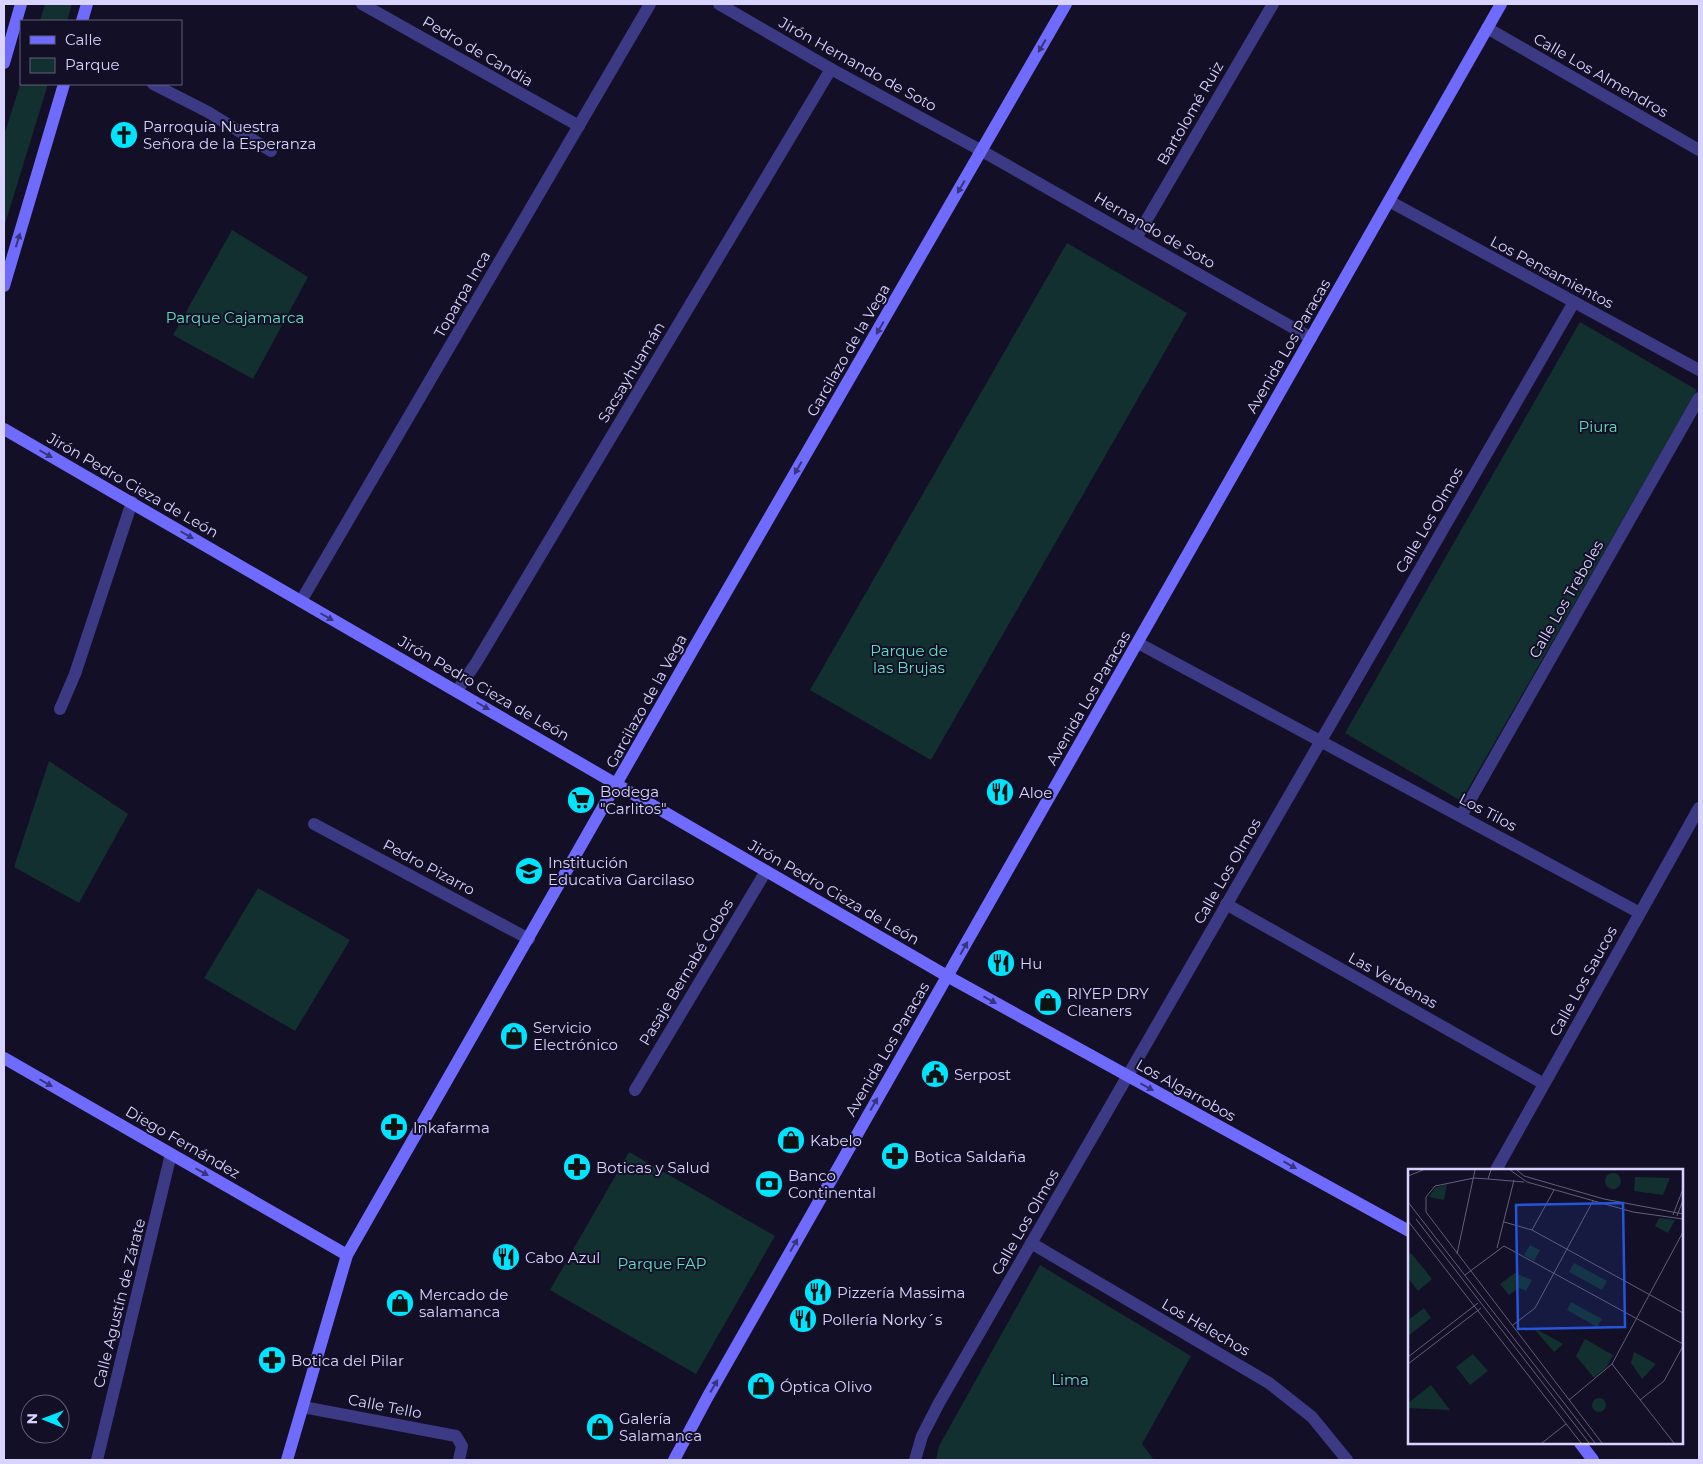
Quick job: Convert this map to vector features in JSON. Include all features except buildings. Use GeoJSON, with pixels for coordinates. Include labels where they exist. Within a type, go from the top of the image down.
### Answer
{"type":"FeatureCollection","features":[{"type":"Feature","properties":{"kind":"street"},"geometry":{"type":"LineString","coordinates":[[4,63],[20,4]]}},
{"type":"Feature","properties":{"kind":"street"},"geometry":{"type":"LineString","coordinates":[[82,20],[87,4]]}},
{"type":"Feature","properties":{"kind":"street","name":"Pedro de Candia"},"geometry":{"type":"LineString","coordinates":[[362,4],[579,126]]}},
{"type":"Feature","properties":{"kind":"street","name":"Toparpa Inca"},"geometry":{"type":"LineString","coordinates":[[301,601],[650,4]]}},
{"type":"Feature","properties":{"kind":"street","name":"Jirón Hernando de Soto"},"geometry":{"type":"LineString","coordinates":[[719,4],[831,69],[982,151]]}},
{"type":"Feature","properties":{"kind":"street","name":"Garcilazo de la Vega"},"geometry":{"type":"LineString","coordinates":[[287,1460],[347,1255],[1066,4]]}},
{"type":"Feature","properties":{"kind":"street","name":"Bartolomé Ruiz"},"geometry":{"type":"LineString","coordinates":[[1136,238],[1273,4]]}},
{"type":"Feature","properties":{"kind":"street","name":"Avenida Los Paracas"},"geometry":{"type":"LineString","coordinates":[[674,1460],[707,1398],[1501,4]]}},
{"type":"Feature","properties":{"kind":"street","name":"Calle Los Almendros"},"geometry":{"type":"LineString","coordinates":[[1487,28],[1699,150]]}},
{"type":"Feature","properties":{"kind":"street","name":"Sacsayhuamán"},"geometry":{"type":"LineString","coordinates":[[457,691],[476,663],[831,69]]}},
{"type":"Feature","properties":{"kind":"street"},"geometry":{"type":"LineString","coordinates":[[4,286],[64,85]]}},
{"type":"Feature","properties":{"kind":"street"},"geometry":{"type":"LineString","coordinates":[[155,85],[208,112],[271,151]]}},
{"type":"Feature","properties":{"kind":"street","name":"Hernando de Soto"},"geometry":{"type":"LineString","coordinates":[[982,151],[1311,338]]}},
{"type":"Feature","properties":{"kind":"street","name":"Los Pensamientos"},"geometry":{"type":"LineString","coordinates":[[1389,201],[1699,370]]}},
{"type":"Feature","properties":{"kind":"street","name":"Calle Los Olmos"},"geometry":{"type":"LineString","coordinates":[[915,1460],[922,1436],[939,1403],[1574,302]]}},
{"type":"Feature","properties":{"kind":"street","name":"Calle Los Treboles"},"geometry":{"type":"LineString","coordinates":[[1461,816],[1699,398]]}},
{"type":"Feature","properties":{"kind":"street","name":"Jirón Pedro Cieza de León"},"geometry":{"type":"LineString","coordinates":[[4,429],[947,976]]}},
{"type":"Feature","properties":{"kind":"street"},"geometry":{"type":"LineString","coordinates":[[60,710],[75,674],[132,502]]}},
{"type":"Feature","properties":{"kind":"street","name":"Los Tilos"},"geometry":{"type":"LineString","coordinates":[[1138,642],[1640,913]]}},
{"type":"Feature","properties":{"kind":"street","name":"Calle Los Saucos"},"geometry":{"type":"LineString","coordinates":[[1497,1169],[1699,808]]}},
{"type":"Feature","properties":{"kind":"street","name":"Pedro Pizarro"},"geometry":{"type":"LineString","coordinates":[[314,824],[529,939]]}},
{"type":"Feature","properties":{"kind":"street","name":"Pasaje Bernabé Cobos"},"geometry":{"type":"LineString","coordinates":[[635,1090],[766,871]]}},
{"type":"Feature","properties":{"kind":"street","name":"Las Verbenas"},"geometry":{"type":"LineString","coordinates":[[1226,904],[1544,1084]]}},
{"type":"Feature","properties":{"kind":"street","name":"Los Algarrobos"},"geometry":{"type":"LineString","coordinates":[[947,976],[1408,1230]]}},
{"type":"Feature","properties":{"kind":"street","name":"Diego Fernández"},"geometry":{"type":"LineString","coordinates":[[4,1058],[347,1255]]}},
{"type":"Feature","properties":{"kind":"street","name":"Calle Agustín de Zárate"},"geometry":{"type":"LineString","coordinates":[[97,1460],[171,1154]]}},
{"type":"Feature","properties":{"kind":"street","name":"Los Helechos"},"geometry":{"type":"LineString","coordinates":[[1031,1244],[1269,1383],[1312,1417],[1347,1460]]}},
{"type":"Feature","properties":{"kind":"street","name":"Calle Tello"},"geometry":{"type":"LineString","coordinates":[[303,1407],[456,1436],[462,1446],[459,1460]]}},
{"type":"Feature","properties":{"kind":"street"},"geometry":{"type":"LineString","coordinates":[[1581,1444],[1593,1460]]}},
{"type":"Feature","properties":{"kind":"green space"},"geometry":{"type":"Polygon","coordinates":[[[45,4],[72,4],[67,20],[40,20],[45,4]]]}},
{"type":"Feature","properties":{"kind":"green space"},"geometry":{"type":"Polygon","coordinates":[[[20,85],[48,85],[4,227],[4,135],[20,85]]]}},
{"type":"Feature","properties":{"kind":"green space","name":"Parque Cajamarca"},"geometry":{"type":"Polygon","coordinates":[[[232,230],[308,277],[253,379],[173,335],[232,230]]]}},
{"type":"Feature","properties":{"kind":"green space","name":"Parque de las Brujas"},"geometry":{"type":"Polygon","coordinates":[[[1067,243],[1187,313],[931,760],[810,690],[1067,243]]]}},
{"type":"Feature","properties":{"kind":"green space","name":"Piura"},"geometry":{"type":"Polygon","coordinates":[[[1580,322],[1697,390],[1461,801],[1345,733],[1580,322]]]}},
{"type":"Feature","properties":{"kind":"green space"},"geometry":{"type":"Polygon","coordinates":[[[49,761],[128,814],[79,903],[14,867],[49,761]]]}},
{"type":"Feature","properties":{"kind":"green space"},"geometry":{"type":"Polygon","coordinates":[[[258,888],[350,940],[295,1031],[204,978],[258,888]]]}},
{"type":"Feature","properties":{"kind":"green space","name":"Parque FAP"},"geometry":{"type":"Polygon","coordinates":[[[629,1152],[775,1236],[696,1374],[550,1290],[629,1152]]]}},
{"type":"Feature","properties":{"kind":"green space","name":"Lima"},"geometry":{"type":"Polygon","coordinates":[[[1040,1265],[1191,1356],[1142,1444],[1154,1460],[936,1460],[939,1446],[1040,1265]]]}},
{"type":"Feature","properties":{"kind":"place","name":"Parroquia Nuestra Señora de la Esperanza"},"geometry":{"type":"Point","coordinates":[124,135]}},
{"type":"Feature","properties":{"kind":"place","name":"Aloe"},"geometry":{"type":"Point","coordinates":[1000,792]}},
{"type":"Feature","properties":{"kind":"place","name":"Bodega \"Carlitos\""},"geometry":{"type":"Point","coordinates":[581,800]}},
{"type":"Feature","properties":{"kind":"place","name":"Institución Educativa Garcilaso"},"geometry":{"type":"Point","coordinates":[529,871]}},
{"type":"Feature","properties":{"kind":"place","name":"Hu"},"geometry":{"type":"Point","coordinates":[1001,963]}},
{"type":"Feature","properties":{"kind":"place","name":"RIYEP DRY Cleaners"},"geometry":{"type":"Point","coordinates":[1048,1002]}},
{"type":"Feature","properties":{"kind":"place","name":"Servicio Electrónico"},"geometry":{"type":"Point","coordinates":[514,1036]}},
{"type":"Feature","properties":{"kind":"place","name":"Serpost"},"geometry":{"type":"Point","coordinates":[935,1074]}},
{"type":"Feature","properties":{"kind":"place","name":"Inkafarma"},"geometry":{"type":"Point","coordinates":[394,1127]}},
{"type":"Feature","properties":{"kind":"place","name":"Kabelo"},"geometry":{"type":"Point","coordinates":[791,1140]}},
{"type":"Feature","properties":{"kind":"place","name":"Botica Saldaña"},"geometry":{"type":"Point","coordinates":[895,1156]}},
{"type":"Feature","properties":{"kind":"place","name":"Boticas y Salud"},"geometry":{"type":"Point","coordinates":[577,1167]}},
{"type":"Feature","properties":{"kind":"place","name":"Banco Continental"},"geometry":{"type":"Point","coordinates":[769,1184]}},
{"type":"Feature","properties":{"kind":"place","name":"Cabo Azul"},"geometry":{"type":"Point","coordinates":[506,1257]}},
{"type":"Feature","properties":{"kind":"place","name":"Pizzería Massima"},"geometry":{"type":"Point","coordinates":[818,1292]}},
{"type":"Feature","properties":{"kind":"place","name":"Mercado de salamanca"},"geometry":{"type":"Point","coordinates":[400,1303]}},
{"type":"Feature","properties":{"kind":"place","name":"Pollería Norky´s"},"geometry":{"type":"Point","coordinates":[803,1319]}},
{"type":"Feature","properties":{"kind":"place","name":"Botica del Pilar"},"geometry":{"type":"Point","coordinates":[272,1360]}},
{"type":"Feature","properties":{"kind":"place","name":"Óptica Olivo"},"geometry":{"type":"Point","coordinates":[761,1386]}},
{"type":"Feature","properties":{"kind":"place","name":"Galería Salamanca"},"geometry":{"type":"Point","coordinates":[600,1427]}}]}
